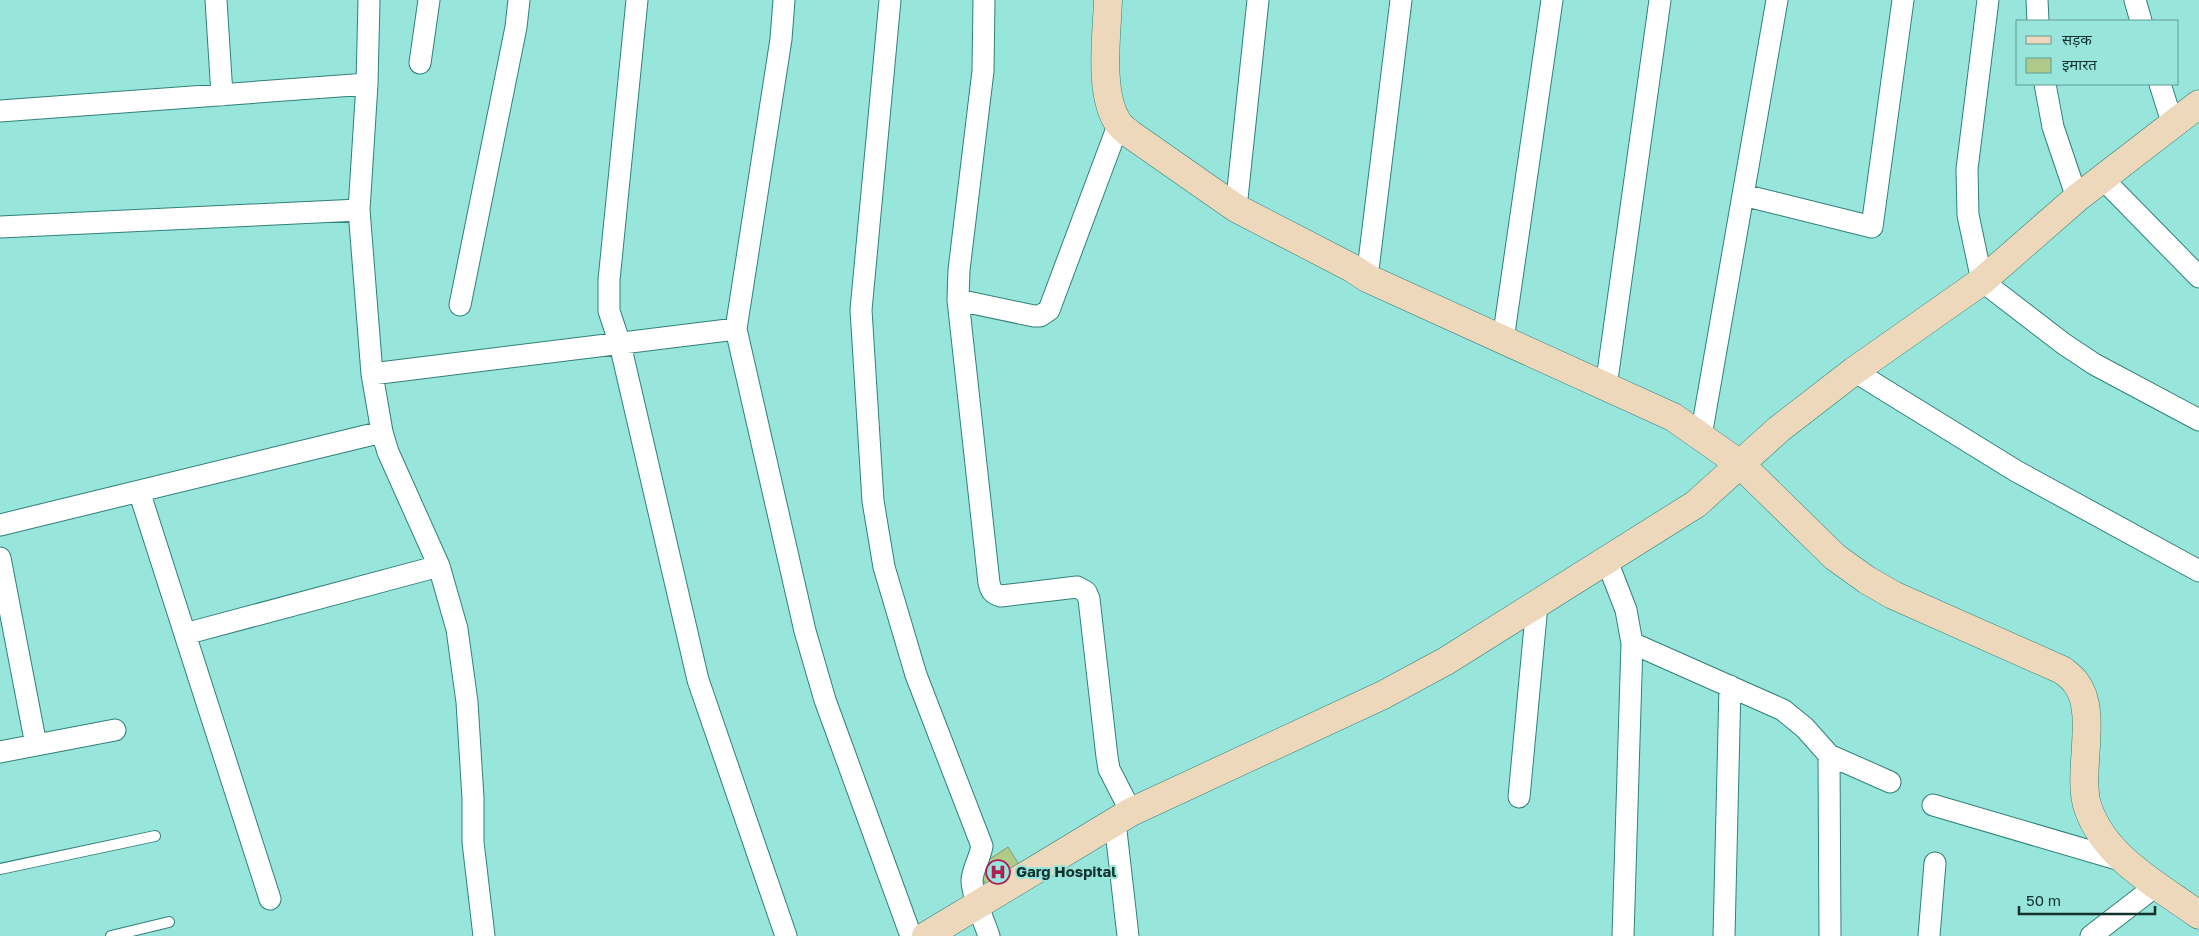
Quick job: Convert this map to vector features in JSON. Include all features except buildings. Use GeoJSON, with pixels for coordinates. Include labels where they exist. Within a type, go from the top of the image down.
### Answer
{"type":"FeatureCollection","features":[{"type":"Feature","properties":{"kind":"main road"},"geometry":{"type":"LineString","coordinates":[[1108,0],[1106,84],[1110,105],[1119,123],[1130,134],[1236,208],[1352,268],[1367,278],[1673,417],[1740,464],[1836,556],[1867,580],[1894,595],[2062,670],[2077,684],[2083,698],[2086,722],[2085,792],[2087,806],[2101,833],[2110,846],[2127,862],[2199,915]]}},
{"type":"Feature","properties":{"kind":"main road"},"geometry":{"type":"LineString","coordinates":[[926,936],[1123,817],[1383,694],[1446,661],[1696,504],[1779,429],[1854,371],[1982,281],[2077,198],[2199,104]]}},
{"type":"Feature","properties":{"kind":"street"},"geometry":{"type":"LineString","coordinates":[[216,0],[222,95]]}},
{"type":"Feature","properties":{"kind":"street"},"geometry":{"type":"LineString","coordinates":[[369,0],[367,84],[359,210],[372,374],[382,432],[404,490],[439,566],[457,629],[467,702],[473,798],[473,842],[484,936]]}},
{"type":"Feature","properties":{"kind":"street"},"geometry":{"type":"LineString","coordinates":[[420,62],[429,0]]}},
{"type":"Feature","properties":{"kind":"street"},"geometry":{"type":"LineString","coordinates":[[460,304],[516,27],[519,0]]}},
{"type":"Feature","properties":{"kind":"street"},"geometry":{"type":"LineString","coordinates":[[637,0],[608,296],[609,310],[620,344],[698,680],[786,936]]}},
{"type":"Feature","properties":{"kind":"street"},"geometry":{"type":"LineString","coordinates":[[784,0],[781,39],[736,329],[805,632],[825,700],[911,936]]}},
{"type":"Feature","properties":{"kind":"street"},"geometry":{"type":"LineString","coordinates":[[890,0],[861,310],[873,501],[884,567],[916,675],[982,846],[972,881],[989,936]]}},
{"type":"Feature","properties":{"kind":"street"},"geometry":{"type":"LineString","coordinates":[[984,0],[983,70],[959,270],[958,300],[990,589],[995,594],[1001,596],[1077,587],[1086,592],[1107,757],[1123,817],[1128,936]]}},
{"type":"Feature","properties":{"kind":"street"},"geometry":{"type":"LineString","coordinates":[[1236,208],[1258,0]]}},
{"type":"Feature","properties":{"kind":"street"},"geometry":{"type":"LineString","coordinates":[[1367,278],[1401,0]]}},
{"type":"Feature","properties":{"kind":"street"},"geometry":{"type":"LineString","coordinates":[[1503,340],[1552,0]]}},
{"type":"Feature","properties":{"kind":"street"},"geometry":{"type":"LineString","coordinates":[[1606,387],[1660,0]]}},
{"type":"Feature","properties":{"kind":"street"},"geometry":{"type":"LineString","coordinates":[[1700,436],[1777,0]]}},
{"type":"Feature","properties":{"kind":"street"},"geometry":{"type":"LineString","coordinates":[[1743,195],[1872,227],[1903,0]]}},
{"type":"Feature","properties":{"kind":"street"},"geometry":{"type":"LineString","coordinates":[[1988,0],[1966,187],[1971,235],[1982,281],[2064,344],[2094,364],[2199,420]]}},
{"type":"Feature","properties":{"kind":"street"},"geometry":{"type":"LineString","coordinates":[[2037,0],[2038,20]]}},
{"type":"Feature","properties":{"kind":"street"},"geometry":{"type":"LineString","coordinates":[[2135,0],[2141,20]]}},
{"type":"Feature","properties":{"kind":"street"},"geometry":{"type":"LineString","coordinates":[[0,111],[367,84]]}},
{"type":"Feature","properties":{"kind":"street"},"geometry":{"type":"LineString","coordinates":[[2045,85],[2053,127],[2077,198]]}},
{"type":"Feature","properties":{"kind":"street"},"geometry":{"type":"LineString","coordinates":[[2160,85],[2173,125]]}},
{"type":"Feature","properties":{"kind":"street"},"geometry":{"type":"LineString","coordinates":[[958,300],[1034,316],[1040,316],[1049,310],[1119,123]]}},
{"type":"Feature","properties":{"kind":"street"},"geometry":{"type":"LineString","coordinates":[[2103,179],[2199,277]]}},
{"type":"Feature","properties":{"kind":"street"},"geometry":{"type":"LineString","coordinates":[[0,227],[359,210]]}},
{"type":"Feature","properties":{"kind":"street"},"geometry":{"type":"LineString","coordinates":[[372,374],[736,329]]}},
{"type":"Feature","properties":{"kind":"street"},"geometry":{"type":"LineString","coordinates":[[1854,371],[2016,471],[2199,572]]}},
{"type":"Feature","properties":{"kind":"street"},"geometry":{"type":"LineString","coordinates":[[0,525],[382,432]]}},
{"type":"Feature","properties":{"kind":"street"},"geometry":{"type":"LineString","coordinates":[[139,491],[270,900]]}},
{"type":"Feature","properties":{"kind":"street"},"geometry":{"type":"LineString","coordinates":[[0,558],[36,745]]}},
{"type":"Feature","properties":{"kind":"street"},"geometry":{"type":"LineString","coordinates":[[1607,561],[1626,610],[1632,643],[1623,936]]}},
{"type":"Feature","properties":{"kind":"street"},"geometry":{"type":"LineString","coordinates":[[185,634],[439,566]]}},
{"type":"Feature","properties":{"kind":"street"},"geometry":{"type":"LineString","coordinates":[[1520,796],[1537,605]]}},
{"type":"Feature","properties":{"kind":"street"},"geometry":{"type":"LineString","coordinates":[[1632,643],[1783,710],[1795,718],[1830,755],[1890,782]]}},
{"type":"Feature","properties":{"kind":"street"},"geometry":{"type":"LineString","coordinates":[[1724,936],[1730,686]]}},
{"type":"Feature","properties":{"kind":"street"},"geometry":{"type":"LineString","coordinates":[[0,752],[115,730]]}},
{"type":"Feature","properties":{"kind":"street"},"geometry":{"type":"LineString","coordinates":[[1830,755],[1830,936]]}},
{"type":"Feature","properties":{"kind":"street"},"geometry":{"type":"LineString","coordinates":[[1933,805],[2127,862]]}},
{"type":"Feature","properties":{"kind":"street"},"geometry":{"type":"LineString","coordinates":[[1929,936],[1936,863]]}},
{"type":"Feature","properties":{"kind":"street"},"geometry":{"type":"LineString","coordinates":[[2091,936],[2157,885]]}},
{"type":"Feature","properties":{"kind":"lane"},"geometry":{"type":"LineString","coordinates":[[0,869],[155,836]]}},
{"type":"Feature","properties":{"kind":"lane"},"geometry":{"type":"LineString","coordinates":[[111,936],[169,922]]}},
{"type":"Feature","properties":{"kind":"place","name":"Garg Hospital"},"geometry":{"type":"Point","coordinates":[998,872]}}]}
